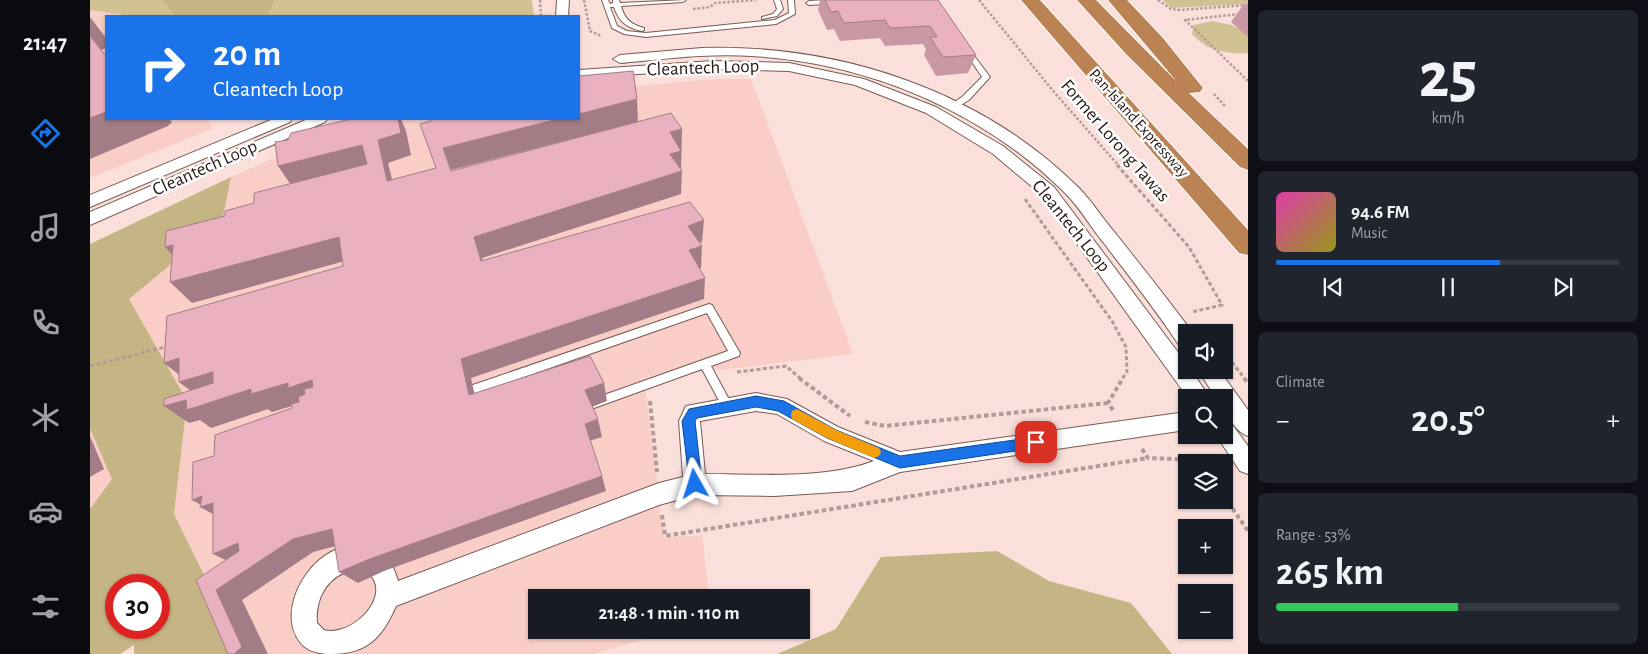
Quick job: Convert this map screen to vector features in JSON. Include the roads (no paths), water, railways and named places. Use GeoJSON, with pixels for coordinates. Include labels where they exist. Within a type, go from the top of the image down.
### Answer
{"type":"FeatureCollection","features":[{"type":"Feature","properties":{"kind":"highway"},"geometry":{"type":"LineString","coordinates":[[1014,0],[1053,36],[1071,47]]}},
{"type":"Feature","properties":{"kind":"highway","name":"Pan-Island Expressway"},"geometry":{"type":"LineString","coordinates":[[1030,0],[1248,246]]}},
{"type":"Feature","properties":{"kind":"highway"},"geometry":{"type":"LineString","coordinates":[[1086,0],[1133,50],[1248,162]]}},
{"type":"Feature","properties":{"kind":"highway"},"geometry":{"type":"LineString","coordinates":[[1117,0],[1156,42],[1248,156]]}},
{"type":"Feature","properties":{"kind":"street"},"geometry":{"type":"LineString","coordinates":[[562,0],[562,15]]}},
{"type":"Feature","properties":{"kind":"street","name":"Cleantech Loop"},"geometry":{"type":"LineString","coordinates":[[580,62],[711,52],[788,54],[825,60],[867,71],[954,107],[1019,146],[1067,186],[1178,328]]}},
{"type":"Feature","properties":{"kind":"street","name":"Cleantech Loop"},"geometry":{"type":"LineString","coordinates":[[580,74],[714,65],[789,68],[859,82],[931,110],[998,150],[1048,191],[1193,389]]}},
{"type":"Feature","properties":{"kind":"street","name":"Cleantech Loop"},"geometry":{"type":"LineString","coordinates":[[90,201],[283,120]]}},
{"type":"Feature","properties":{"kind":"street","name":"Cleantech Loop"},"geometry":{"type":"LineString","coordinates":[[90,219],[318,120]]}},
{"type":"Feature","properties":{"kind":"street"},"geometry":{"type":"LineString","coordinates":[[1213,379],[1237,419]]}},
{"type":"Feature","properties":{"kind":"street"},"geometry":{"type":"LineString","coordinates":[[695,484],[689,421],[693,413],[756,402],[780,405],[831,434],[900,462]]}},
{"type":"Feature","properties":{"kind":"street"},"geometry":{"type":"LineString","coordinates":[[387,597],[659,494],[695,484],[774,485],[852,480],[900,462],[1178,422]]}},
{"type":"Feature","properties":{"kind":"street"},"geometry":{"type":"LineString","coordinates":[[1233,443],[1248,464]]}},
{"type":"Feature","properties":{"kind":"street"},"geometry":{"type":"LineString","coordinates":[[365,558],[376,563],[384,571],[388,583],[387,597],[377,618],[360,636],[346,643],[313,648],[304,622],[303,608],[311,588],[326,570],[339,561],[365,558]]}},
{"type":"Feature","properties":{"kind":"lane"},"geometry":{"type":"LineString","coordinates":[[683,0],[606,3],[614,27],[626,33],[646,35],[776,22],[792,14],[791,0]]}},
{"type":"Feature","properties":{"kind":"lane"},"geometry":{"type":"LineString","coordinates":[[617,2],[624,23],[644,29],[767,18],[775,15],[780,9],[777,0]]}},
{"type":"Feature","properties":{"kind":"lane"},"geometry":{"type":"LineString","coordinates":[[809,3],[858,0]]}},
{"type":"Feature","properties":{"kind":"lane"},"geometry":{"type":"LineString","coordinates":[[954,107],[986,77],[964,46]]}},
{"type":"Feature","properties":{"kind":"lane"},"geometry":{"type":"LineString","coordinates":[[451,397],[709,308],[735,353],[579,409]]}},
{"type":"Feature","properties":{"kind":"lane"},"geometry":{"type":"LineString","coordinates":[[705,364],[728,407]]}}]}
